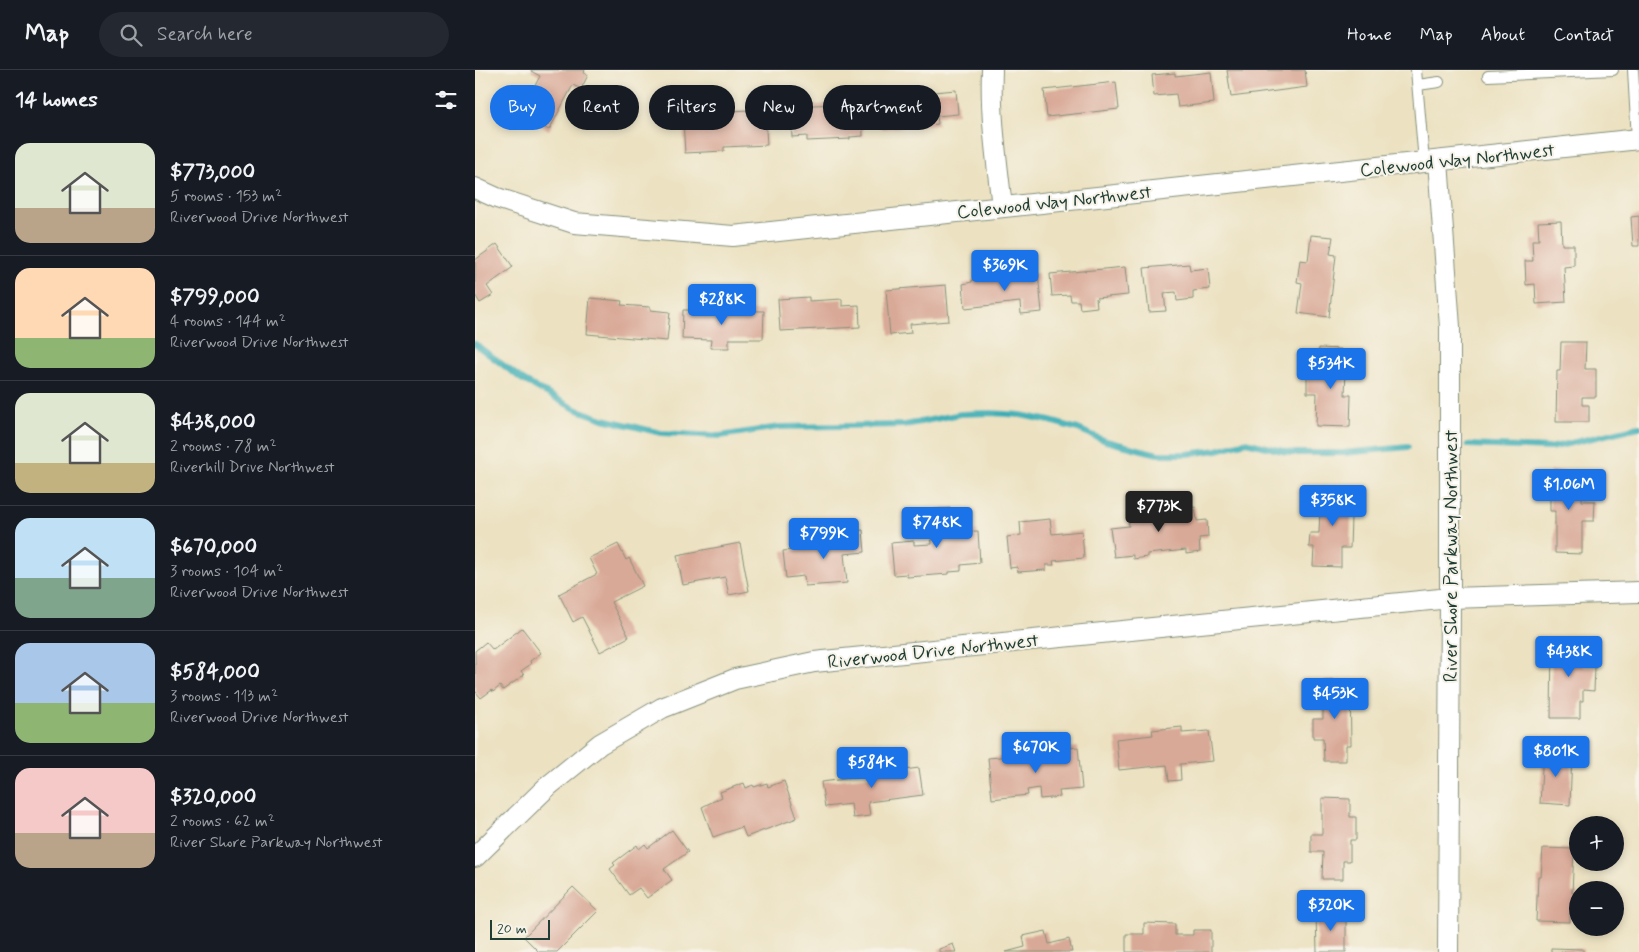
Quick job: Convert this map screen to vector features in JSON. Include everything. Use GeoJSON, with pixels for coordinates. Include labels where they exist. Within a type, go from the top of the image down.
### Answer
{"type":"FeatureCollection","features":[{"type":"Feature","properties":{"kind":"street"},"geometry":{"type":"LineString","coordinates":[[993,70],[996,147],[1002,207]]}},
{"type":"Feature","properties":{"kind":"street","name":"Colewood Way Northwest"},"geometry":{"type":"LineString","coordinates":[[475,188],[497,198],[574,223],[733,236],[1638,139]]}},
{"type":"Feature","properties":{"kind":"street","name":"River Shore Parkway Northwest"},"geometry":{"type":"LineString","coordinates":[[1431,162],[1449,327],[1448,952]]}},
{"type":"Feature","properties":{"kind":"street","name":"Riverwood Drive Northwest"},"geometry":{"type":"LineString","coordinates":[[475,856],[547,787],[600,744],[662,708],[735,679],[814,662],[1450,598],[1639,592]]}},
{"type":"Feature","properties":{"kind":"lane"},"geometry":{"type":"LineString","coordinates":[[1416,70],[1431,162]]}},
{"type":"Feature","properties":{"kind":"lane"},"geometry":{"type":"LineString","coordinates":[[1488,76],[1613,70]]}},
{"type":"Feature","properties":{"kind":"lane"},"geometry":{"type":"LineString","coordinates":[[1633,70],[1638,139]]}},
{"type":"Feature","properties":{"kind":"lane"},"geometry":{"type":"LineString","coordinates":[[1417,85],[1439,82]]}},
{"type":"Feature","properties":{"kind":"building"},"geometry":{"type":"Polygon","coordinates":[[[585,70],[584,73],[588,75],[583,85],[565,85],[565,100],[555,119],[555,85],[535,85],[540,76],[531,71],[585,70]]]}},
{"type":"Feature","properties":{"kind":"building"},"geometry":{"type":"Polygon","coordinates":[[[1227,70],[1305,70],[1307,87],[1231,97],[1227,70]]]}},
{"type":"Feature","properties":{"kind":"building"},"geometry":{"type":"Polygon","coordinates":[[[1211,72],[1214,103],[1178,107],[1176,94],[1154,96],[1152,75],[1175,73],[1175,76],[1211,72]]]}},
{"type":"Feature","properties":{"kind":"building"},"geometry":{"type":"Polygon","coordinates":[[[1116,82],[1119,109],[1047,117],[1044,90],[1116,82]]]}},
{"type":"Feature","properties":{"kind":"building"},"geometry":{"type":"Polygon","coordinates":[[[956,90],[958,114],[941,116],[941,91],[956,90]]]}},
{"type":"Feature","properties":{"kind":"building"},"geometry":{"type":"Polygon","coordinates":[[[813,105],[823,105],[823,130],[863,130],[863,136],[850,137],[850,139],[807,141],[807,136],[792,137],[792,130],[813,130],[813,105]]]}},
{"type":"Feature","properties":{"kind":"building"},"geometry":{"type":"Polygon","coordinates":[[[745,110],[745,130],[766,130],[767,145],[724,147],[724,151],[685,153],[684,130],[735,130],[735,111],[745,110]]]}},
{"type":"Feature","properties":{"kind":"building"},"geometry":{"type":"Polygon","coordinates":[[[1639,216],[1639,246],[1633,246],[1631,217],[1639,216]]]}},
{"type":"Feature","properties":{"kind":"building"},"geometry":{"type":"Polygon","coordinates":[[[1561,221],[1562,245],[1574,245],[1574,266],[1564,267],[1566,302],[1536,304],[1535,284],[1526,285],[1525,261],[1533,261],[1532,240],[1539,240],[1538,222],[1561,221]]]}},
{"type":"Feature","properties":{"kind":"building"},"geometry":{"type":"Polygon","coordinates":[[[1311,235],[1333,237],[1330,254],[1336,255],[1329,317],[1298,313],[1302,283],[1297,282],[1300,260],[1308,261],[1311,235]]]}},
{"type":"Feature","properties":{"kind":"building"},"geometry":{"type":"Polygon","coordinates":[[[497,244],[513,267],[487,286],[493,295],[480,303],[475,295],[475,260],[497,244]]]}},
{"type":"Feature","properties":{"kind":"building"},"geometry":{"type":"Polygon","coordinates":[[[1189,264],[1190,270],[1208,268],[1210,289],[1193,291],[1193,299],[1177,301],[1176,292],[1164,293],[1166,311],[1149,312],[1144,268],[1189,264]]]}},
{"type":"Feature","properties":{"kind":"building"},"geometry":{"type":"Polygon","coordinates":[[[1125,267],[1128,295],[1096,298],[1097,307],[1080,309],[1079,301],[1071,301],[1070,295],[1052,296],[1050,274],[1125,267]]]}},
{"type":"Feature","properties":{"kind":"building"},"geometry":{"type":"Polygon","coordinates":[[[1038,273],[1042,312],[1021,314],[1020,302],[965,308],[963,284],[972,282],[972,280],[1038,273]]]}},
{"type":"Feature","properties":{"kind":"building"},"geometry":{"type":"Polygon","coordinates":[[[946,285],[949,321],[910,324],[911,333],[890,335],[886,290],[946,285]]]}},
{"type":"Feature","properties":{"kind":"building"},"geometry":{"type":"Polygon","coordinates":[[[809,297],[809,301],[842,299],[842,306],[859,305],[860,327],[780,331],[778,299],[809,297]]]}},
{"type":"Feature","properties":{"kind":"building"},"geometry":{"type":"Polygon","coordinates":[[[590,298],[622,301],[621,305],[650,307],[650,310],[670,312],[667,341],[587,334],[590,298]]]}},
{"type":"Feature","properties":{"kind":"building"},"geometry":{"type":"Polygon","coordinates":[[[683,310],[764,311],[763,339],[729,339],[729,348],[710,348],[711,340],[682,339],[683,310]]]}},
{"type":"Feature","properties":{"kind":"building"},"geometry":{"type":"Polygon","coordinates":[[[1561,342],[1586,342],[1585,369],[1596,369],[1596,397],[1582,397],[1582,405],[1589,405],[1589,422],[1556,422],[1557,371],[1560,371],[1561,342]]]}},
{"type":"Feature","properties":{"kind":"building"},"geometry":{"type":"Polygon","coordinates":[[[1319,348],[1341,349],[1341,367],[1346,367],[1345,395],[1351,395],[1350,427],[1316,426],[1317,393],[1307,393],[1307,373],[1318,374],[1319,348]]]}},
{"type":"Feature","properties":{"kind":"building"},"geometry":{"type":"Polygon","coordinates":[[[1550,471],[1583,472],[1582,501],[1595,501],[1594,521],[1582,521],[1582,554],[1555,553],[1555,511],[1550,511],[1550,471]]]}},
{"type":"Feature","properties":{"kind":"building"},"geometry":{"type":"Polygon","coordinates":[[[1321,487],[1352,488],[1350,548],[1341,548],[1341,567],[1313,566],[1314,547],[1309,547],[1310,533],[1319,533],[1321,487]]]}},
{"type":"Feature","properties":{"kind":"building"},"geometry":{"type":"Polygon","coordinates":[[[1195,507],[1197,521],[1207,520],[1208,537],[1199,538],[1200,552],[1186,554],[1186,550],[1147,554],[1147,557],[1133,559],[1133,555],[1114,557],[1110,528],[1129,526],[1128,514],[1195,507]]]}},
{"type":"Feature","properties":{"kind":"building"},"geometry":{"type":"Polygon","coordinates":[[[950,508],[952,532],[978,531],[980,563],[961,565],[961,571],[949,572],[949,574],[907,577],[907,574],[894,575],[891,543],[914,541],[914,545],[932,544],[931,534],[926,535],[925,510],[950,508]]]}},
{"type":"Feature","properties":{"kind":"building"},"geometry":{"type":"Polygon","coordinates":[[[1050,519],[1052,534],[1082,531],[1084,558],[1053,561],[1054,565],[1046,565],[1046,570],[1018,572],[1017,567],[1010,568],[1007,537],[1021,535],[1020,522],[1050,519]]]}},
{"type":"Feature","properties":{"kind":"building"},"geometry":{"type":"Polygon","coordinates":[[[863,530],[865,552],[844,554],[847,583],[805,586],[804,576],[786,578],[783,551],[833,546],[832,533],[863,530]]]}},
{"type":"Feature","properties":{"kind":"building"},"geometry":{"type":"Polygon","coordinates":[[[740,543],[749,591],[729,595],[725,577],[683,585],[677,555],[740,543]]]}},
{"type":"Feature","properties":{"kind":"building"},"geometry":{"type":"Polygon","coordinates":[[[618,544],[626,560],[629,558],[643,586],[611,602],[629,637],[600,652],[582,617],[573,622],[559,594],[597,574],[589,558],[618,544]]]}},
{"type":"Feature","properties":{"kind":"building"},"geometry":{"type":"Polygon","coordinates":[[[522,628],[541,653],[521,671],[524,675],[503,690],[500,686],[481,698],[475,693],[475,651],[486,642],[493,650],[522,628]]]}},
{"type":"Feature","properties":{"kind":"building"},"geometry":{"type":"Polygon","coordinates":[[[1552,639],[1583,639],[1583,667],[1595,667],[1594,691],[1583,690],[1583,701],[1580,701],[1580,718],[1551,718],[1552,639]]]}},
{"type":"Feature","properties":{"kind":"building"},"geometry":{"type":"Polygon","coordinates":[[[1350,680],[1351,745],[1346,745],[1346,761],[1324,761],[1323,738],[1313,738],[1313,719],[1323,719],[1323,681],[1350,680]]]}},
{"type":"Feature","properties":{"kind":"building"},"geometry":{"type":"Polygon","coordinates":[[[1182,727],[1182,733],[1209,731],[1213,761],[1180,764],[1181,780],[1169,781],[1167,765],[1119,770],[1116,739],[1153,735],[1152,730],[1182,727]]]}},
{"type":"Feature","properties":{"kind":"building"},"geometry":{"type":"Polygon","coordinates":[[[1078,747],[1082,789],[1059,791],[1060,797],[1040,799],[1039,788],[1027,790],[1028,795],[992,799],[988,758],[1011,756],[1012,759],[1021,757],[1021,753],[1078,747]]]}},
{"type":"Feature","properties":{"kind":"building"},"geometry":{"type":"Polygon","coordinates":[[[1543,752],[1572,753],[1570,805],[1540,803],[1543,752]]]}},
{"type":"Feature","properties":{"kind":"building"},"geometry":{"type":"Polygon","coordinates":[[[896,766],[897,771],[919,768],[923,795],[868,802],[870,816],[853,818],[851,804],[825,807],[821,782],[870,776],[869,769],[896,766]]]}},
{"type":"Feature","properties":{"kind":"building"},"geometry":{"type":"Polygon","coordinates":[[[784,781],[797,818],[746,837],[742,827],[713,837],[702,807],[722,797],[720,792],[744,783],[746,788],[767,783],[768,787],[784,781]]]}},
{"type":"Feature","properties":{"kind":"building"},"geometry":{"type":"Polygon","coordinates":[[[1322,798],[1350,799],[1350,817],[1356,817],[1356,840],[1350,840],[1350,861],[1343,861],[1343,879],[1322,879],[1323,852],[1311,852],[1311,834],[1322,834],[1322,798]]]}},
{"type":"Feature","properties":{"kind":"building"},"geometry":{"type":"Polygon","coordinates":[[[672,830],[688,852],[664,869],[672,880],[647,898],[639,888],[629,895],[610,869],[615,865],[613,863],[637,845],[639,849],[645,844],[648,848],[672,830]]]}},
{"type":"Feature","properties":{"kind":"building"},"geometry":{"type":"Polygon","coordinates":[[[1543,848],[1569,849],[1569,871],[1573,871],[1573,881],[1569,881],[1569,922],[1536,921],[1538,877],[1541,877],[1543,848]]]}},
{"type":"Feature","properties":{"kind":"building"},"geometry":{"type":"Polygon","coordinates":[[[573,887],[598,911],[557,952],[539,952],[524,937],[573,887]]]}},
{"type":"Feature","properties":{"kind":"building"},"geometry":{"type":"Polygon","coordinates":[[[1346,912],[1346,952],[1317,952],[1316,913],[1346,912]]]}},
{"type":"Feature","properties":{"kind":"building"},"geometry":{"type":"Polygon","coordinates":[[[1144,923],[1175,924],[1175,935],[1193,935],[1193,930],[1211,930],[1211,952],[1126,952],[1126,934],[1144,934],[1144,923]]]}},
{"type":"Feature","properties":{"kind":"building"},"geometry":{"type":"Polygon","coordinates":[[[1046,931],[1049,944],[1069,939],[1072,952],[1006,952],[1025,947],[1023,936],[1046,931]]]}},
{"type":"Feature","properties":{"kind":"building"},"geometry":{"type":"Polygon","coordinates":[[[953,944],[956,952],[939,952],[939,949],[953,944]]]}},
{"type":"Feature","properties":{"kind":"building"},"geometry":{"type":"Polygon","coordinates":[[[1551,948],[1583,949],[1583,952],[1551,952],[1551,948]]]}},
{"type":"Feature","properties":{"kind":"waterway"},"geometry":{"type":"LineString","coordinates":[[475,344],[523,380],[575,409],[603,419],[661,433],[720,436],[779,427],[905,425],[961,414],[991,413],[1021,415],[1050,421],[1078,429],[1106,441],[1158,454],[1187,454],[1217,450],[1246,442],[1291,453],[1343,453],[1408,447]]}},
{"type":"Feature","properties":{"kind":"waterway"},"geometry":{"type":"LineString","coordinates":[[1468,445],[1550,448],[1639,427]]}}]}
